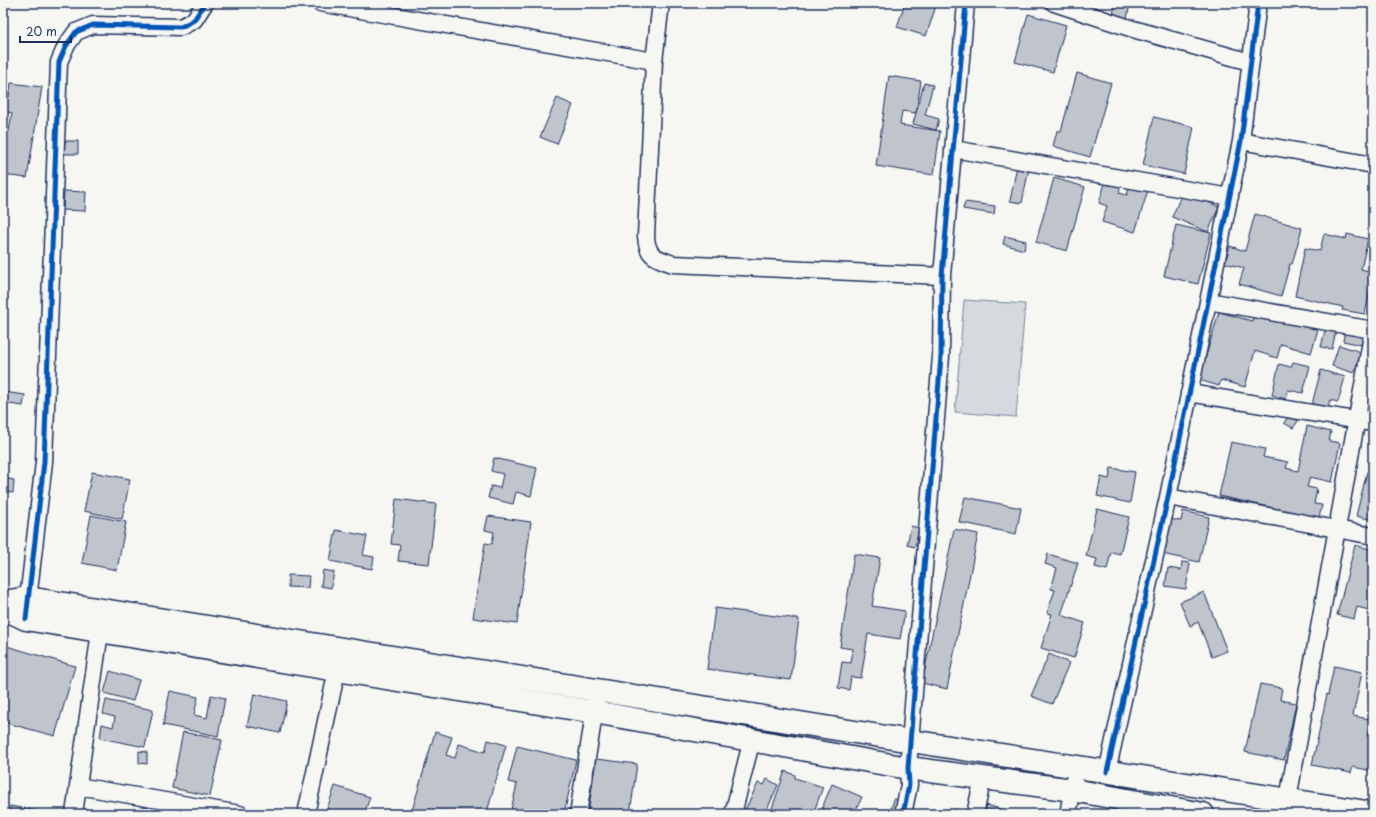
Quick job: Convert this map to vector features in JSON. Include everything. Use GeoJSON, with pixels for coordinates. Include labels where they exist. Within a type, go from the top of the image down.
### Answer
{"type":"FeatureCollection","features":[{"type":"Feature","properties":{"kind":"main road"},"geometry":{"type":"LineString","coordinates":[[3,602],[28,598],[911,741],[1373,813]]}},
{"type":"Feature","properties":{"kind":"main road"},"geometry":{"type":"LineString","coordinates":[[3,608],[26,619],[100,632],[594,712],[908,768],[1073,790],[1194,813]]}},
{"type":"Feature","properties":{"kind":"street"},"geometry":{"type":"LineString","coordinates":[[26,619],[44,462],[59,62],[66,46],[76,32],[87,27],[93,25],[181,27],[194,20],[205,3]]}},
{"type":"Feature","properties":{"kind":"street"},"geometry":{"type":"LineString","coordinates":[[320,3],[654,61]]}},
{"type":"Feature","properties":{"kind":"street"},"geometry":{"type":"LineString","coordinates":[[661,3],[654,61],[646,236],[646,245],[650,254],[660,260],[673,264],[942,276]]}},
{"type":"Feature","properties":{"kind":"street"},"geometry":{"type":"LineString","coordinates":[[903,814],[909,785],[908,768],[941,356],[942,276],[966,3]]}},
{"type":"Feature","properties":{"kind":"street"},"geometry":{"type":"LineString","coordinates":[[1054,3],[1133,29],[1250,62]]}},
{"type":"Feature","properties":{"kind":"street"},"geometry":{"type":"LineString","coordinates":[[1107,772],[1168,497],[1241,141],[1258,3]]}},
{"type":"Feature","properties":{"kind":"street"},"geometry":{"type":"LineString","coordinates":[[1241,141],[1373,164]]}},
{"type":"Feature","properties":{"kind":"street"},"geometry":{"type":"LineString","coordinates":[[953,149],[1230,197]]}},
{"type":"Feature","properties":{"kind":"street"},"geometry":{"type":"LineString","coordinates":[[1208,301],[1373,330],[1288,800]]}},
{"type":"Feature","properties":{"kind":"street"},"geometry":{"type":"LineString","coordinates":[[1189,393],[1373,423]]}},
{"type":"Feature","properties":{"kind":"street"},"geometry":{"type":"LineString","coordinates":[[1168,497],[1373,536]]}},
{"type":"Feature","properties":{"kind":"street"},"geometry":{"type":"LineString","coordinates":[[74,814],[100,632]]}},
{"type":"Feature","properties":{"kind":"street"},"geometry":{"type":"LineString","coordinates":[[306,814],[337,670]]}},
{"type":"Feature","properties":{"kind":"street"},"geometry":{"type":"LineString","coordinates":[[578,814],[598,690]]}},
{"type":"Feature","properties":{"kind":"street"},"geometry":{"type":"LineString","coordinates":[[733,814],[752,739]]}},
{"type":"Feature","properties":{"kind":"street"},"geometry":{"type":"LineString","coordinates":[[1068,814],[1077,766]]}},
{"type":"Feature","properties":{"kind":"street"},"geometry":{"type":"LineString","coordinates":[[975,814],[983,778]]}},
{"type":"Feature","properties":{"kind":"street"},"geometry":{"type":"LineString","coordinates":[[78,786],[240,814]]}},
{"type":"Feature","properties":{"kind":"shaded area"},"geometry":{"type":"Polygon","coordinates":[[[964,300],[1025,304],[1016,417],[955,412],[964,300]]]}},
{"type":"Feature","properties":{"kind":"building"},"geometry":{"type":"Polygon","coordinates":[[[905,3],[937,3],[926,36],[897,27],[905,3]]]}},
{"type":"Feature","properties":{"kind":"building"},"geometry":{"type":"Polygon","coordinates":[[[1115,3],[1130,3],[1126,24],[1112,21],[1115,3]]]}},
{"type":"Feature","properties":{"kind":"building"},"geometry":{"type":"Polygon","coordinates":[[[1028,14],[1066,25],[1053,72],[1015,62],[1028,14]]]}},
{"type":"Feature","properties":{"kind":"building"},"geometry":{"type":"Polygon","coordinates":[[[1077,73],[1111,83],[1090,157],[1053,146],[1057,131],[1061,131],[1077,73]]]}},
{"type":"Feature","properties":{"kind":"building"},"geometry":{"type":"Polygon","coordinates":[[[889,76],[921,81],[916,113],[902,111],[900,125],[940,131],[934,175],[876,166],[889,76]]]}},
{"type":"Feature","properties":{"kind":"building"},"geometry":{"type":"Polygon","coordinates":[[[11,83],[42,87],[27,178],[3,175],[3,130],[9,131],[12,113],[3,111],[3,96],[9,97],[11,83]]]}},
{"type":"Feature","properties":{"kind":"building"},"geometry":{"type":"Polygon","coordinates":[[[924,83],[933,85],[925,115],[939,119],[936,130],[913,124],[924,83]]]}},
{"type":"Feature","properties":{"kind":"building"},"geometry":{"type":"Polygon","coordinates":[[[557,98],[573,105],[557,144],[540,137],[557,98]]]}},
{"type":"Feature","properties":{"kind":"building"},"geometry":{"type":"Polygon","coordinates":[[[1154,117],[1194,127],[1184,174],[1143,165],[1154,117]]]}},
{"type":"Feature","properties":{"kind":"building"},"geometry":{"type":"Polygon","coordinates":[[[65,141],[78,141],[78,154],[64,154],[65,141]]]}},
{"type":"Feature","properties":{"kind":"building"},"geometry":{"type":"Polygon","coordinates":[[[1017,166],[1029,168],[1022,203],[1010,201],[1017,166]]]}},
{"type":"Feature","properties":{"kind":"building"},"geometry":{"type":"Polygon","coordinates":[[[1054,178],[1085,187],[1067,251],[1036,242],[1054,178]]]}},
{"type":"Feature","properties":{"kind":"building"},"geometry":{"type":"Polygon","coordinates":[[[1106,180],[1121,184],[1119,193],[1127,195],[1130,185],[1148,190],[1135,232],[1102,222],[1107,206],[1099,203],[1106,180]]]}},
{"type":"Feature","properties":{"kind":"building"},"geometry":{"type":"Polygon","coordinates":[[[64,191],[86,192],[85,211],[63,210],[64,191]]]}},
{"type":"Feature","properties":{"kind":"building"},"geometry":{"type":"Polygon","coordinates":[[[1183,191],[1219,207],[1208,232],[1172,217],[1183,191]]]}},
{"type":"Feature","properties":{"kind":"building"},"geometry":{"type":"Polygon","coordinates":[[[965,202],[995,206],[994,214],[963,209],[965,202]]]}},
{"type":"Feature","properties":{"kind":"building"},"geometry":{"type":"Polygon","coordinates":[[[1255,214],[1302,228],[1281,296],[1239,284],[1244,268],[1225,263],[1230,246],[1245,251],[1255,214]]]}},
{"type":"Feature","properties":{"kind":"building"},"geometry":{"type":"Polygon","coordinates":[[[1176,225],[1211,233],[1198,284],[1164,276],[1176,225]]]}},
{"type":"Feature","properties":{"kind":"building"},"geometry":{"type":"Polygon","coordinates":[[[1324,234],[1346,239],[1347,234],[1368,239],[1361,269],[1373,272],[1373,276],[1365,314],[1342,310],[1343,307],[1295,296],[1305,248],[1320,251],[1324,234]]]}},
{"type":"Feature","properties":{"kind":"building"},"geometry":{"type":"Polygon","coordinates":[[[1005,236],[1026,241],[1024,250],[1003,244],[1005,236]]]}},
{"type":"Feature","properties":{"kind":"building"},"geometry":{"type":"Polygon","coordinates":[[[1255,309],[1319,326],[1311,353],[1281,344],[1277,358],[1255,351],[1245,387],[1221,380],[1219,386],[1199,380],[1219,312],[1252,321],[1255,309]]]}},
{"type":"Feature","properties":{"kind":"building"},"geometry":{"type":"Polygon","coordinates":[[[1326,327],[1336,330],[1332,349],[1321,347],[1326,327]]]}},
{"type":"Feature","properties":{"kind":"building"},"geometry":{"type":"Polygon","coordinates":[[[1345,330],[1364,334],[1362,345],[1343,341],[1345,330]]]}},
{"type":"Feature","properties":{"kind":"building"},"geometry":{"type":"Polygon","coordinates":[[[1339,345],[1361,352],[1354,373],[1332,366],[1339,345]]]}},
{"type":"Feature","properties":{"kind":"building"},"geometry":{"type":"Polygon","coordinates":[[[1293,362],[1310,366],[1303,393],[1288,390],[1286,399],[1272,395],[1279,364],[1291,367],[1293,362]]]}},
{"type":"Feature","properties":{"kind":"building"},"geometry":{"type":"Polygon","coordinates":[[[1321,370],[1345,377],[1338,402],[1330,400],[1328,408],[1312,404],[1321,370]]]}},
{"type":"Feature","properties":{"kind":"building"},"geometry":{"type":"Polygon","coordinates":[[[3,392],[25,395],[23,406],[3,403],[3,392]]]}},
{"type":"Feature","properties":{"kind":"building"},"geometry":{"type":"Polygon","coordinates":[[[1289,415],[1298,421],[1293,428],[1284,423],[1289,415]]]}},
{"type":"Feature","properties":{"kind":"building"},"geometry":{"type":"Polygon","coordinates":[[[1307,426],[1331,432],[1329,441],[1340,443],[1332,482],[1310,477],[1307,487],[1317,489],[1314,504],[1322,505],[1319,518],[1219,496],[1231,442],[1265,449],[1263,457],[1288,462],[1286,468],[1298,471],[1307,426]]]}},
{"type":"Feature","properties":{"kind":"building"},"geometry":{"type":"Polygon","coordinates":[[[494,458],[537,468],[531,496],[516,492],[513,504],[488,498],[491,486],[500,488],[503,474],[491,471],[494,458]]]}},
{"type":"Feature","properties":{"kind":"building"},"geometry":{"type":"Polygon","coordinates":[[[1111,468],[1135,472],[1130,503],[1097,496],[1101,477],[1109,479],[1111,468]]]}},
{"type":"Feature","properties":{"kind":"building"},"geometry":{"type":"Polygon","coordinates":[[[92,472],[130,479],[122,519],[84,511],[92,472]]]}},
{"type":"Feature","properties":{"kind":"building"},"geometry":{"type":"Polygon","coordinates":[[[1367,472],[1373,473],[1373,520],[1356,516],[1367,472]]]}},
{"type":"Feature","properties":{"kind":"building"},"geometry":{"type":"Polygon","coordinates":[[[3,478],[14,480],[13,493],[3,491],[3,478]]]}},
{"type":"Feature","properties":{"kind":"building"},"geometry":{"type":"Polygon","coordinates":[[[965,497],[1021,508],[1016,534],[959,522],[965,497]]]}},
{"type":"Feature","properties":{"kind":"building"},"geometry":{"type":"Polygon","coordinates":[[[396,499],[436,504],[429,564],[398,561],[400,545],[391,544],[396,499]]]}},
{"type":"Feature","properties":{"kind":"building"},"geometry":{"type":"Polygon","coordinates":[[[1097,509],[1129,517],[1120,554],[1111,552],[1107,570],[1095,567],[1097,559],[1086,556],[1097,509]]]}},
{"type":"Feature","properties":{"kind":"building"},"geometry":{"type":"Polygon","coordinates":[[[1183,511],[1209,517],[1199,562],[1162,554],[1170,519],[1181,521],[1183,511]]]}},
{"type":"Feature","properties":{"kind":"building"},"geometry":{"type":"Polygon","coordinates":[[[91,515],[126,522],[117,570],[82,563],[91,515]]]}},
{"type":"Feature","properties":{"kind":"building"},"geometry":{"type":"Polygon","coordinates":[[[488,516],[531,522],[517,624],[473,618],[485,543],[492,544],[494,532],[485,530],[488,516]]]}},
{"type":"Feature","properties":{"kind":"building"},"geometry":{"type":"Polygon","coordinates":[[[911,526],[919,528],[915,547],[907,545],[911,526]]]}},
{"type":"Feature","properties":{"kind":"building"},"geometry":{"type":"Polygon","coordinates":[[[954,529],[978,534],[947,689],[922,683],[954,529]]]}},
{"type":"Feature","properties":{"kind":"building"},"geometry":{"type":"Polygon","coordinates":[[[336,530],[367,536],[363,555],[374,557],[372,569],[330,561],[336,530]]]}},
{"type":"Feature","properties":{"kind":"building"},"geometry":{"type":"Polygon","coordinates":[[[1355,545],[1373,550],[1373,597],[1369,610],[1357,607],[1354,619],[1337,615],[1355,545]]]}},
{"type":"Feature","properties":{"kind":"building"},"geometry":{"type":"Polygon","coordinates":[[[854,554],[880,558],[872,606],[905,611],[900,639],[868,634],[861,678],[851,677],[849,690],[838,688],[842,662],[851,663],[853,649],[840,647],[854,554]]]}},
{"type":"Feature","properties":{"kind":"building"},"geometry":{"type":"Polygon","coordinates":[[[1048,554],[1078,563],[1061,615],[1085,623],[1074,658],[1041,648],[1052,614],[1047,613],[1055,590],[1051,589],[1057,568],[1045,564],[1048,554]]]}},
{"type":"Feature","properties":{"kind":"building"},"geometry":{"type":"Polygon","coordinates":[[[1182,562],[1190,563],[1186,589],[1165,586],[1168,568],[1181,570],[1182,562]]]}},
{"type":"Feature","properties":{"kind":"building"},"geometry":{"type":"Polygon","coordinates":[[[323,570],[334,572],[331,588],[321,586],[323,570]]]}},
{"type":"Feature","properties":{"kind":"building"},"geometry":{"type":"Polygon","coordinates":[[[288,575],[309,576],[308,588],[288,587],[288,575]]]}},
{"type":"Feature","properties":{"kind":"building"},"geometry":{"type":"Polygon","coordinates":[[[1204,592],[1227,651],[1212,657],[1198,622],[1190,626],[1180,602],[1204,592]]]}},
{"type":"Feature","properties":{"kind":"building"},"geometry":{"type":"Polygon","coordinates":[[[715,608],[799,619],[791,680],[707,669],[715,608]]]}},
{"type":"Feature","properties":{"kind":"building"},"geometry":{"type":"Polygon","coordinates":[[[3,645],[75,666],[55,736],[3,722],[3,645]]]}},
{"type":"Feature","properties":{"kind":"building"},"geometry":{"type":"Polygon","coordinates":[[[1049,654],[1069,663],[1052,704],[1031,696],[1049,654]]]}},
{"type":"Feature","properties":{"kind":"building"},"geometry":{"type":"Polygon","coordinates":[[[1334,666],[1362,672],[1353,716],[1370,719],[1367,736],[1373,737],[1373,771],[1353,767],[1351,773],[1312,765],[1334,666]]]}},
{"type":"Feature","properties":{"kind":"building"},"geometry":{"type":"Polygon","coordinates":[[[110,671],[139,680],[133,701],[104,693],[110,671]]]}},
{"type":"Feature","properties":{"kind":"building"},"geometry":{"type":"Polygon","coordinates":[[[1260,684],[1282,688],[1280,700],[1296,703],[1284,760],[1245,752],[1260,684]]]}},
{"type":"Feature","properties":{"kind":"building"},"geometry":{"type":"Polygon","coordinates":[[[170,691],[198,697],[194,715],[207,718],[211,695],[225,698],[218,736],[163,725],[170,691]]]}},
{"type":"Feature","properties":{"kind":"building"},"geometry":{"type":"Polygon","coordinates":[[[254,694],[287,701],[280,733],[247,726],[254,694]]]}},
{"type":"Feature","properties":{"kind":"building"},"geometry":{"type":"Polygon","coordinates":[[[106,700],[153,710],[145,747],[100,738],[102,724],[113,727],[115,717],[103,714],[106,700]]]}},
{"type":"Feature","properties":{"kind":"building"},"geometry":{"type":"Polygon","coordinates":[[[183,732],[222,740],[210,796],[172,788],[183,732]]]}},
{"type":"Feature","properties":{"kind":"building"},"geometry":{"type":"Polygon","coordinates":[[[435,732],[452,737],[446,755],[455,758],[459,744],[485,752],[488,740],[506,745],[487,812],[489,812],[488,814],[411,814],[435,732]]]}},
{"type":"Feature","properties":{"kind":"building"},"geometry":{"type":"Polygon","coordinates":[[[517,746],[576,760],[564,814],[510,814],[517,784],[508,782],[517,746]]]}},
{"type":"Feature","properties":{"kind":"building"},"geometry":{"type":"Polygon","coordinates":[[[139,751],[147,752],[147,764],[139,763],[139,751]]]}},
{"type":"Feature","properties":{"kind":"building"},"geometry":{"type":"Polygon","coordinates":[[[596,759],[637,764],[630,814],[588,814],[596,759]]]}},
{"type":"Feature","properties":{"kind":"building"},"geometry":{"type":"Polygon","coordinates":[[[785,771],[795,775],[795,778],[823,787],[813,814],[770,814],[785,771]]]}},
{"type":"Feature","properties":{"kind":"building"},"geometry":{"type":"Polygon","coordinates":[[[767,779],[778,785],[765,814],[753,814],[745,810],[758,783],[764,785],[767,779]]]}},
{"type":"Feature","properties":{"kind":"building"},"geometry":{"type":"Polygon","coordinates":[[[832,784],[862,797],[854,814],[835,814],[822,808],[832,784]]]}},
{"type":"Feature","properties":{"kind":"building"},"geometry":{"type":"Polygon","coordinates":[[[335,786],[370,797],[364,814],[342,814],[327,809],[335,786]]]}},
{"type":"Feature","properties":{"kind":"building"},"geometry":{"type":"Polygon","coordinates":[[[894,799],[907,802],[904,814],[890,814],[894,799]]]}},
{"type":"Feature","properties":{"kind":"building"},"geometry":{"type":"Polygon","coordinates":[[[987,805],[1017,814],[984,814],[987,805]]]}},
{"type":"Feature","properties":{"kind":"building"},"geometry":{"type":"Polygon","coordinates":[[[10,806],[44,812],[44,814],[9,814],[10,806]]]}},
{"type":"Feature","properties":{"kind":"building"},"geometry":{"type":"Polygon","coordinates":[[[953,809],[970,814],[952,814],[953,809]]]}},
{"type":"Feature","properties":{"kind":"cycle path"},"geometry":{"type":"LineString","coordinates":[[26,619],[44,462],[59,62],[66,46],[76,32],[93,25],[181,27],[194,20],[205,3]]}},
{"type":"Feature","properties":{"kind":"cycle path"},"geometry":{"type":"LineString","coordinates":[[903,814],[909,785],[908,768],[941,356],[942,276],[966,3]]}},
{"type":"Feature","properties":{"kind":"cycle path"},"geometry":{"type":"LineString","coordinates":[[1107,772],[1168,497],[1241,141],[1258,3]]}}]}
